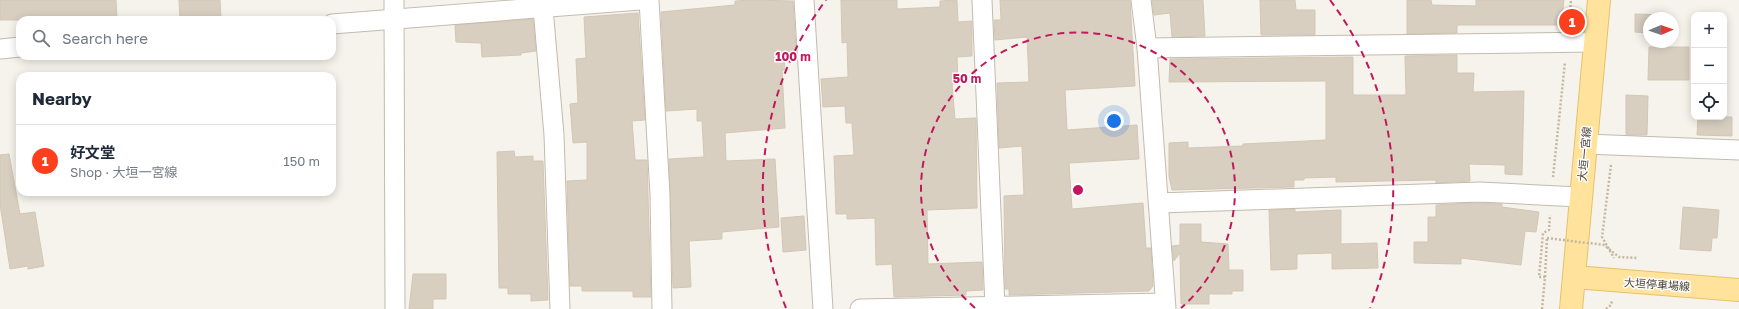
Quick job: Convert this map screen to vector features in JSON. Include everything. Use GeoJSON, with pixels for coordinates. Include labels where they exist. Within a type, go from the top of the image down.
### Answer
{"type":"FeatureCollection","features":[{"type":"Feature","properties":{"kind":"main road","name":"大垣一宮線"},"geometry":{"type":"LineString","coordinates":[[1571,309],[1599,0]]}},
{"type":"Feature","properties":{"kind":"main road","name":"大垣停車場線"},"geometry":{"type":"LineString","coordinates":[[1574,277],[1739,290]]}},
{"type":"Feature","properties":{"kind":"street"},"geometry":{"type":"LineString","coordinates":[[336,23],[394,9],[543,8],[640,0]]}},
{"type":"Feature","properties":{"kind":"street"},"geometry":{"type":"LineString","coordinates":[[649,0],[660,195],[662,309]]}},
{"type":"Feature","properties":{"kind":"street"},"geometry":{"type":"LineString","coordinates":[[804,0],[823,309]]}},
{"type":"Feature","properties":{"kind":"street"},"geometry":{"type":"LineString","coordinates":[[982,0],[995,307]]}},
{"type":"Feature","properties":{"kind":"street"},"geometry":{"type":"LineString","coordinates":[[860,309],[1166,306],[1147,48],[1141,0]]}},
{"type":"Feature","properties":{"kind":"street"},"geometry":{"type":"LineString","coordinates":[[543,8],[554,135],[560,309]]}},
{"type":"Feature","properties":{"kind":"street"},"geometry":{"type":"LineString","coordinates":[[394,9],[395,309]]}},
{"type":"Feature","properties":{"kind":"street"},"geometry":{"type":"LineString","coordinates":[[1147,48],[1594,42]]}},
{"type":"Feature","properties":{"kind":"street"},"geometry":{"type":"LineString","coordinates":[[0,48],[16,47]]}},
{"type":"Feature","properties":{"kind":"street"},"geometry":{"type":"LineString","coordinates":[[1585,144],[1739,150]]}},
{"type":"Feature","properties":{"kind":"street"},"geometry":{"type":"LineString","coordinates":[[1159,203],[1480,192],[1580,197]]}},
{"type":"Feature","properties":{"kind":"path"},"geometry":{"type":"LineString","coordinates":[[1545,277],[1539,277],[1543,233],[1549,230],[1551,195],[1571,0]]}},
{"type":"Feature","properties":{"kind":"path"},"geometry":{"type":"LineString","coordinates":[[1614,145],[1602,236],[1615,260]]}},
{"type":"Feature","properties":{"kind":"path"},"geometry":{"type":"LineString","coordinates":[[1542,309],[1547,238],[1604,245],[1619,257],[1638,258]]}},
{"type":"Feature","properties":{"kind":"path"},"geometry":{"type":"LineString","coordinates":[[1606,309],[1611,306],[1612,298]]}},
{"type":"Feature","properties":{"kind":"building"},"geometry":{"type":"Polygon","coordinates":[[[0,0],[116,0],[117,16],[16,16],[16,20],[0,20],[0,0]]]}},
{"type":"Feature","properties":{"kind":"building"},"geometry":{"type":"Polygon","coordinates":[[[179,0],[220,0],[221,16],[180,16],[179,0]]]}},
{"type":"Feature","properties":{"kind":"building"},"geometry":{"type":"Polygon","coordinates":[[[841,0],[897,0],[897,9],[940,7],[940,1],[957,0],[958,22],[972,21],[972,56],[957,57],[958,84],[952,84],[955,119],[976,118],[977,208],[927,210],[928,264],[982,262],[983,290],[966,291],[966,295],[894,297],[892,264],[876,265],[875,218],[847,219],[847,214],[836,214],[834,156],[854,155],[852,123],[846,123],[845,106],[823,107],[821,79],[848,77],[847,42],[842,43],[841,0]]]}},
{"type":"Feature","properties":{"kind":"building"},"geometry":{"type":"Polygon","coordinates":[[[1000,0],[1130,0],[1135,86],[1065,90],[1067,130],[1137,125],[1139,159],[1069,163],[1072,209],[1143,203],[1146,248],[1151,248],[1153,286],[1149,291],[1009,295],[1009,289],[1005,289],[1004,196],[1024,195],[1022,146],[999,148],[997,83],[1029,82],[1027,37],[995,40],[994,20],[1001,20],[1000,0]]]}},
{"type":"Feature","properties":{"kind":"building"},"geometry":{"type":"Polygon","coordinates":[[[1152,0],[1203,0],[1205,36],[1172,37],[1170,13],[1154,15],[1152,0]]]}},
{"type":"Feature","properties":{"kind":"building"},"geometry":{"type":"Polygon","coordinates":[[[1260,0],[1295,0],[1296,10],[1315,10],[1315,35],[1261,35],[1260,0]]]}},
{"type":"Feature","properties":{"kind":"building"},"geometry":{"type":"Polygon","coordinates":[[[1407,0],[1431,0],[1432,5],[1476,6],[1476,0],[1564,0],[1561,25],[1457,25],[1457,33],[1407,34],[1407,0]]]}},
{"type":"Feature","properties":{"kind":"building"},"geometry":{"type":"Polygon","coordinates":[[[735,1],[793,1],[796,51],[784,52],[785,70],[782,70],[785,128],[725,133],[726,161],[775,159],[779,227],[722,232],[722,239],[689,241],[691,287],[673,288],[669,159],[704,157],[702,121],[697,121],[697,109],[666,111],[661,12],[735,5],[735,1]]]}},
{"type":"Feature","properties":{"kind":"building"},"geometry":{"type":"Polygon","coordinates":[[[638,13],[645,120],[632,121],[635,160],[647,160],[651,297],[633,297],[633,291],[582,291],[582,286],[570,286],[567,181],[587,180],[587,142],[573,143],[570,104],[578,103],[576,59],[586,58],[584,17],[638,13]]]}},
{"type":"Feature","properties":{"kind":"building"},"geometry":{"type":"Polygon","coordinates":[[[1635,14],[1643,14],[1643,33],[1635,32],[1635,14]]]}},
{"type":"Feature","properties":{"kind":"building"},"geometry":{"type":"Polygon","coordinates":[[[533,19],[536,51],[521,53],[521,55],[482,57],[481,43],[456,42],[455,25],[533,19]]]}},
{"type":"Feature","properties":{"kind":"building"},"geometry":{"type":"Polygon","coordinates":[[[1689,47],[1689,80],[1648,80],[1649,48],[1689,47]]]}},
{"type":"Feature","properties":{"kind":"building"},"geometry":{"type":"Polygon","coordinates":[[[1457,55],[1457,73],[1474,73],[1473,92],[1524,91],[1522,175],[1505,174],[1505,165],[1469,164],[1470,181],[1436,183],[1436,180],[1336,182],[1336,177],[1304,178],[1304,180],[1294,180],[1294,187],[1172,190],[1169,176],[1169,143],[1188,142],[1188,148],[1326,140],[1326,81],[1169,82],[1170,59],[1353,57],[1353,95],[1406,95],[1405,56],[1457,55]]]}},
{"type":"Feature","properties":{"kind":"building"},"geometry":{"type":"Polygon","coordinates":[[[1626,95],[1648,96],[1647,135],[1626,135],[1626,95]]]}},
{"type":"Feature","properties":{"kind":"building"},"geometry":{"type":"Polygon","coordinates":[[[1727,117],[1732,117],[1732,136],[1697,135],[1698,120],[1727,120],[1727,117]]]}},
{"type":"Feature","properties":{"kind":"building"},"geometry":{"type":"Polygon","coordinates":[[[514,151],[515,157],[533,156],[533,161],[543,161],[548,300],[531,301],[531,294],[508,294],[508,288],[499,288],[497,152],[514,151]]]}},
{"type":"Feature","properties":{"kind":"building"},"geometry":{"type":"Polygon","coordinates":[[[9,154],[20,214],[35,212],[44,266],[28,269],[28,266],[10,269],[0,204],[0,155],[9,154]]]}},
{"type":"Feature","properties":{"kind":"building"},"geometry":{"type":"Polygon","coordinates":[[[1470,203],[1502,204],[1502,207],[1539,212],[1536,232],[1525,231],[1521,265],[1461,258],[1461,264],[1414,263],[1414,242],[1428,242],[1428,217],[1436,217],[1436,205],[1470,203]]]}},
{"type":"Feature","properties":{"kind":"building"},"geometry":{"type":"Polygon","coordinates":[[[1683,207],[1719,210],[1717,238],[1712,238],[1711,251],[1680,249],[1683,207]]]}},
{"type":"Feature","properties":{"kind":"building"},"geometry":{"type":"Polygon","coordinates":[[[1295,209],[1295,212],[1341,210],[1341,244],[1377,243],[1378,268],[1332,269],[1332,253],[1297,254],[1297,269],[1271,270],[1269,210],[1295,209]]]}},
{"type":"Feature","properties":{"kind":"building"},"geometry":{"type":"Polygon","coordinates":[[[804,216],[806,250],[783,252],[781,218],[804,216]]]}},
{"type":"Feature","properties":{"kind":"building"},"geometry":{"type":"Polygon","coordinates":[[[1180,224],[1201,224],[1201,242],[1228,244],[1229,270],[1243,270],[1243,291],[1232,291],[1232,294],[1209,294],[1209,304],[1181,304],[1180,253],[1174,261],[1172,246],[1180,245],[1180,224]]]}},
{"type":"Feature","properties":{"kind":"building"},"geometry":{"type":"Polygon","coordinates":[[[413,274],[446,274],[446,299],[433,299],[433,309],[409,309],[413,274]]]}},
{"type":"Feature","properties":{"kind":"place","name":"好文堂"},"geometry":{"type":"Point","coordinates":[1572,22]}}]}
